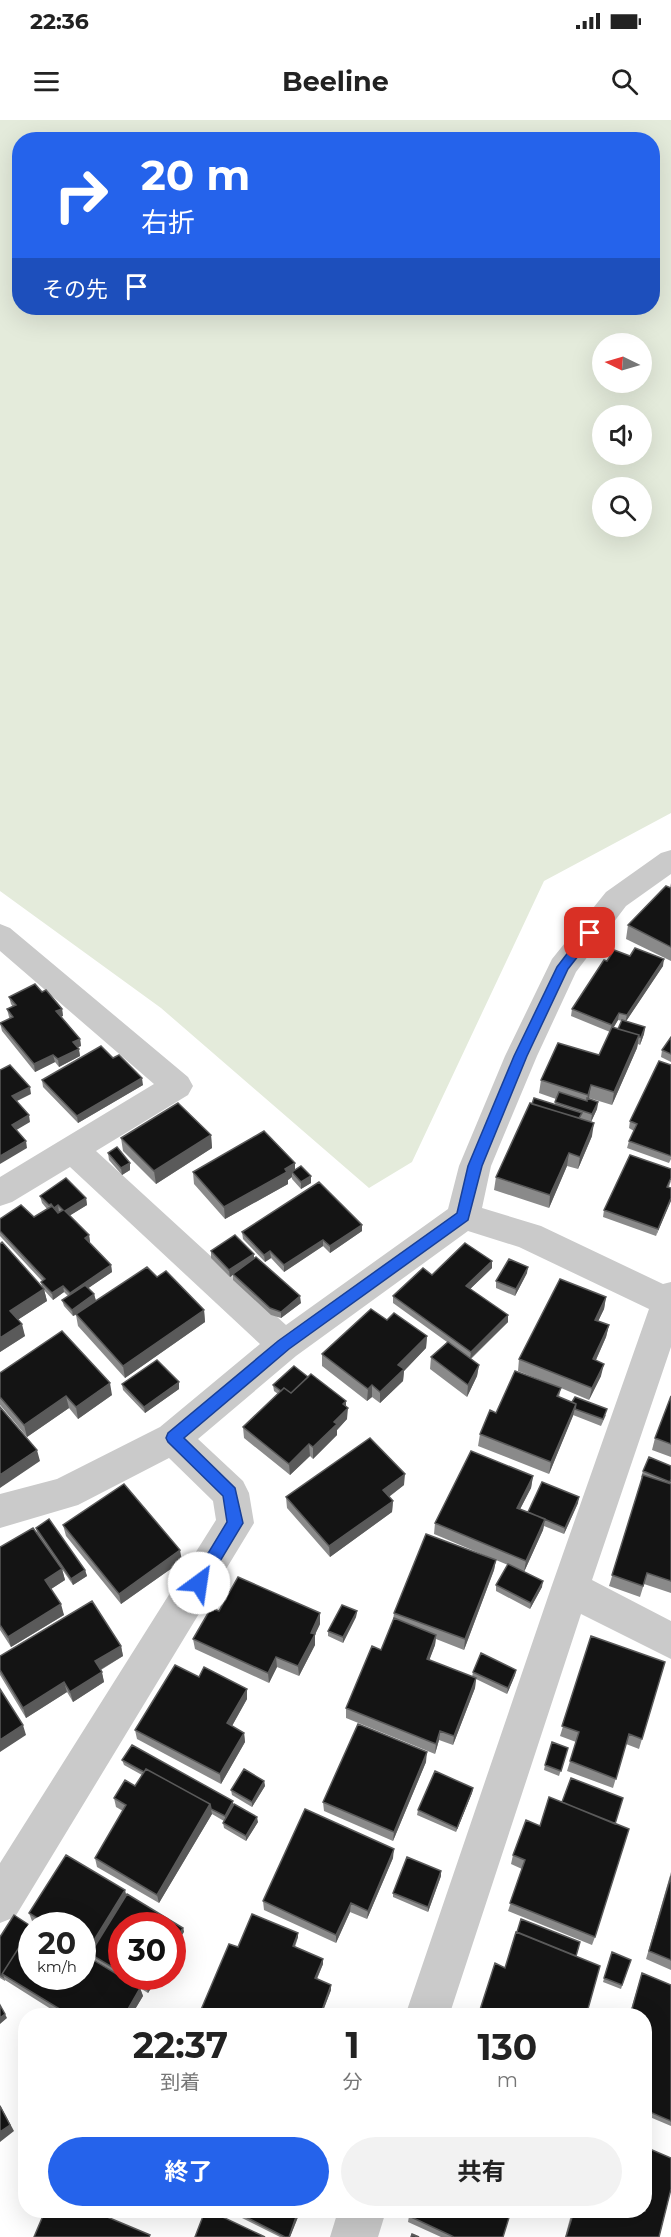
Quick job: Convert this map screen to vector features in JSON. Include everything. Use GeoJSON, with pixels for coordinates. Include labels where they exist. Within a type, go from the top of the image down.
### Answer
{"type":"FeatureCollection","features":[{"type":"Feature","properties":{"kind":"street"},"geometry":{"type":"LineString","coordinates":[[0,1511],[65,1493],[173,1438],[284,1345],[463,1216],[475,1166],[520,1056],[563,967],[616,899],[671,860]]}},
{"type":"Feature","properties":{"kind":"street"},"geometry":{"type":"LineString","coordinates":[[0,935],[177,1086],[0,1193]]}},
{"type":"Feature","properties":{"kind":"street"},"geometry":{"type":"LineString","coordinates":[[72,1149],[284,1345]]}},
{"type":"Feature","properties":{"kind":"street"},"geometry":{"type":"LineString","coordinates":[[430,2008],[570,1588],[670,1301],[529,1236],[463,1216]]}},
{"type":"Feature","properties":{"kind":"street"},"geometry":{"type":"LineString","coordinates":[[0,1902],[235,1523],[230,1493],[173,1438]]}},
{"type":"Feature","properties":{"kind":"street"},"geometry":{"type":"LineString","coordinates":[[570,1588],[671,1641]]}},
{"type":"Feature","properties":{"kind":"street"},"geometry":{"type":"LineString","coordinates":[[354,2237],[360,2218]]}},
{"type":"Feature","properties":{"kind":"green space"},"geometry":{"type":"Polygon","coordinates":[[[0,120],[671,120],[671,813],[544,881],[412,1162],[369,1188],[161,1008],[0,891],[0,120]]]}},
{"type":"Feature","properties":{"kind":"building"},"geometry":{"type":"Polygon","coordinates":[[[666,886],[671,888],[671,947],[628,925],[666,886]]]}},
{"type":"Feature","properties":{"kind":"building"},"geometry":{"type":"Polygon","coordinates":[[[635,948],[664,959],[627,1015],[619,1013],[612,1025],[572,1009],[604,960],[607,961],[614,950],[630,956],[635,948]]]}},
{"type":"Feature","properties":{"kind":"building"},"geometry":{"type":"Polygon","coordinates":[[[35,984],[42,992],[46,990],[62,1009],[56,1011],[80,1039],[73,1042],[79,1049],[58,1059],[53,1055],[34,1064],[0,1023],[13,1017],[7,1009],[16,1005],[9,997],[35,984]]]}},
{"type":"Feature","properties":{"kind":"building"},"geometry":{"type":"Polygon","coordinates":[[[622,1020],[645,1027],[641,1037],[618,1029],[622,1020]]]}},
{"type":"Feature","properties":{"kind":"building"},"geometry":{"type":"Polygon","coordinates":[[[612,1027],[639,1035],[614,1092],[591,1085],[588,1095],[541,1080],[558,1043],[599,1055],[612,1027]]]}},
{"type":"Feature","properties":{"kind":"building"},"geometry":{"type":"Polygon","coordinates":[[[671,1037],[671,1054],[662,1050],[671,1037]]]}},
{"type":"Feature","properties":{"kind":"building"},"geometry":{"type":"Polygon","coordinates":[[[101,1046],[113,1058],[119,1055],[142,1078],[77,1116],[42,1080],[101,1046]]]}},
{"type":"Feature","properties":{"kind":"building"},"geometry":{"type":"Polygon","coordinates":[[[659,1061],[671,1065],[671,1156],[629,1141],[637,1124],[630,1121],[659,1061]]]}},
{"type":"Feature","properties":{"kind":"building"},"geometry":{"type":"Polygon","coordinates":[[[10,1065],[30,1087],[12,1096],[29,1115],[12,1125],[26,1141],[0,1156],[0,1070],[10,1065]]]}},
{"type":"Feature","properties":{"kind":"building"},"geometry":{"type":"Polygon","coordinates":[[[559,1092],[598,1102],[592,1114],[555,1102],[559,1092]]]}},
{"type":"Feature","properties":{"kind":"building"},"geometry":{"type":"Polygon","coordinates":[[[534,1098],[582,1113],[579,1118],[532,1104],[534,1098]]]}},
{"type":"Feature","properties":{"kind":"building"},"geometry":{"type":"Polygon","coordinates":[[[178,1103],[211,1135],[154,1171],[121,1138],[178,1103]]]}},
{"type":"Feature","properties":{"kind":"building"},"geometry":{"type":"Polygon","coordinates":[[[530,1103],[594,1123],[580,1157],[569,1153],[550,1195],[496,1177],[530,1103]]]}},
{"type":"Feature","properties":{"kind":"building"},"geometry":{"type":"Polygon","coordinates":[[[264,1131],[295,1163],[285,1169],[287,1172],[224,1207],[193,1172],[264,1131]]]}},
{"type":"Feature","properties":{"kind":"building"},"geometry":{"type":"Polygon","coordinates":[[[117,1147],[130,1163],[121,1168],[108,1153],[117,1147]]]}},
{"type":"Feature","properties":{"kind":"building"},"geometry":{"type":"Polygon","coordinates":[[[630,1155],[671,1169],[671,1178],[667,1187],[671,1188],[671,1198],[658,1229],[604,1210],[630,1155]]]}},
{"type":"Feature","properties":{"kind":"building"},"geometry":{"type":"Polygon","coordinates":[[[301,1166],[311,1176],[301,1182],[292,1172],[301,1166]]]}},
{"type":"Feature","properties":{"kind":"building"},"geometry":{"type":"Polygon","coordinates":[[[66,1178],[86,1198],[65,1211],[89,1235],[85,1238],[111,1265],[70,1293],[63,1286],[52,1293],[41,1282],[45,1279],[0,1231],[0,1219],[21,1205],[34,1217],[52,1206],[58,1213],[63,1210],[58,1205],[54,1208],[51,1204],[49,1205],[40,1196],[66,1178]]]}},
{"type":"Feature","properties":{"kind":"building"},"geometry":{"type":"Polygon","coordinates":[[[319,1182],[362,1225],[330,1246],[323,1240],[284,1265],[270,1251],[264,1255],[242,1232],[319,1182]]]}},
{"type":"Feature","properties":{"kind":"building"},"geometry":{"type":"Polygon","coordinates":[[[235,1235],[254,1254],[229,1270],[211,1251],[235,1235]]]}},
{"type":"Feature","properties":{"kind":"building"},"geometry":{"type":"Polygon","coordinates":[[[2,1242],[44,1289],[10,1311],[22,1324],[0,1338],[0,1244],[2,1242]]]}},
{"type":"Feature","properties":{"kind":"building"},"geometry":{"type":"Polygon","coordinates":[[[465,1243],[492,1261],[466,1286],[508,1315],[471,1352],[393,1296],[423,1268],[432,1275],[465,1243]]]}},
{"type":"Feature","properties":{"kind":"building"},"geometry":{"type":"Polygon","coordinates":[[[256,1257],[300,1296],[281,1312],[270,1308],[233,1274],[256,1257]]]}},
{"type":"Feature","properties":{"kind":"building"},"geometry":{"type":"Polygon","coordinates":[[[509,1259],[528,1267],[516,1289],[496,1281],[509,1259]]]}},
{"type":"Feature","properties":{"kind":"building"},"geometry":{"type":"Polygon","coordinates":[[[147,1267],[157,1277],[166,1271],[204,1310],[123,1366],[76,1314],[147,1267]]]}},
{"type":"Feature","properties":{"kind":"building"},"geometry":{"type":"Polygon","coordinates":[[[560,1279],[606,1297],[595,1320],[609,1325],[593,1359],[604,1364],[592,1388],[519,1359],[560,1279]]]}},
{"type":"Feature","properties":{"kind":"building"},"geometry":{"type":"Polygon","coordinates":[[[85,1285],[94,1294],[72,1310],[62,1300],[85,1285]]]}},
{"type":"Feature","properties":{"kind":"building"},"geometry":{"type":"Polygon","coordinates":[[[371,1309],[387,1320],[394,1313],[427,1336],[398,1365],[404,1369],[380,1392],[372,1385],[368,1389],[322,1354],[371,1309]]]}},
{"type":"Feature","properties":{"kind":"building"},"geometry":{"type":"Polygon","coordinates":[[[62,1331],[110,1383],[76,1407],[66,1396],[24,1425],[0,1397],[0,1373],[62,1331]]]}},
{"type":"Feature","properties":{"kind":"building"},"geometry":{"type":"Polygon","coordinates":[[[448,1342],[479,1365],[468,1385],[431,1357],[448,1342]]]}},
{"type":"Feature","properties":{"kind":"building"},"geometry":{"type":"Polygon","coordinates":[[[157,1360],[179,1382],[144,1407],[122,1384],[157,1360]]]}},
{"type":"Feature","properties":{"kind":"building"},"geometry":{"type":"Polygon","coordinates":[[[294,1366],[308,1377],[291,1393],[284,1388],[281,1391],[273,1385],[294,1366]]]}},
{"type":"Feature","properties":{"kind":"building"},"geometry":{"type":"Polygon","coordinates":[[[515,1371],[561,1388],[557,1396],[576,1404],[551,1462],[480,1434],[490,1410],[496,1413],[515,1371]]]}},
{"type":"Feature","properties":{"kind":"building"},"geometry":{"type":"Polygon","coordinates":[[[311,1374],[346,1401],[343,1404],[348,1408],[334,1422],[337,1424],[313,1447],[309,1444],[289,1464],[243,1427],[284,1388],[291,1393],[311,1374]]]}},
{"type":"Feature","properties":{"kind":"building"},"geometry":{"type":"Polygon","coordinates":[[[671,1396],[671,1444],[655,1438],[671,1396]]]}},
{"type":"Feature","properties":{"kind":"building"},"geometry":{"type":"Polygon","coordinates":[[[575,1397],[607,1409],[603,1419],[575,1409],[576,1404],[572,1402],[575,1397]]]}},
{"type":"Feature","properties":{"kind":"building"},"geometry":{"type":"Polygon","coordinates":[[[0,1407],[37,1450],[0,1475],[0,1407]]]}},
{"type":"Feature","properties":{"kind":"building"},"geometry":{"type":"Polygon","coordinates":[[[370,1438],[405,1474],[383,1490],[393,1501],[329,1546],[286,1497],[370,1438]]]}},
{"type":"Feature","properties":{"kind":"building"},"geometry":{"type":"Polygon","coordinates":[[[471,1451],[533,1476],[517,1508],[545,1519],[526,1561],[435,1523],[471,1451]]]}},
{"type":"Feature","properties":{"kind":"building"},"geometry":{"type":"Polygon","coordinates":[[[649,1457],[671,1466],[670,1482],[643,1471],[649,1457]]]}},
{"type":"Feature","properties":{"kind":"building"},"geometry":{"type":"Polygon","coordinates":[[[643,1475],[671,1484],[671,1581],[647,1573],[643,1586],[612,1575],[643,1475]]]}},
{"type":"Feature","properties":{"kind":"building"},"geometry":{"type":"Polygon","coordinates":[[[542,1482],[579,1497],[565,1528],[528,1512],[542,1482]]]}},
{"type":"Feature","properties":{"kind":"building"},"geometry":{"type":"Polygon","coordinates":[[[124,1484],[180,1550],[119,1594],[63,1525],[124,1484]]]}},
{"type":"Feature","properties":{"kind":"building"},"geometry":{"type":"Polygon","coordinates":[[[49,1519],[85,1570],[71,1579],[36,1528],[49,1519]]]}},
{"type":"Feature","properties":{"kind":"building"},"geometry":{"type":"Polygon","coordinates":[[[33,1528],[62,1569],[45,1580],[61,1604],[8,1637],[0,1625],[0,1547],[33,1528]]]}},
{"type":"Feature","properties":{"kind":"building"},"geometry":{"type":"Polygon","coordinates":[[[426,1534],[496,1560],[465,1639],[394,1613],[426,1534]]]}},
{"type":"Feature","properties":{"kind":"building"},"geometry":{"type":"Polygon","coordinates":[[[508,1564],[543,1581],[531,1603],[496,1585],[508,1564]]]}},
{"type":"Feature","properties":{"kind":"building"},"geometry":{"type":"Polygon","coordinates":[[[238,1577],[320,1613],[311,1633],[315,1634],[298,1666],[276,1657],[268,1673],[193,1639],[211,1608],[219,1611],[238,1577]]]}},
{"type":"Feature","properties":{"kind":"building"},"geometry":{"type":"Polygon","coordinates":[[[92,1601],[121,1646],[95,1661],[102,1672],[70,1692],[64,1682],[23,1708],[0,1670],[0,1656],[92,1601]]]}},
{"type":"Feature","properties":{"kind":"building"},"geometry":{"type":"Polygon","coordinates":[[[342,1605],[357,1611],[343,1637],[328,1631],[342,1605]]]}},
{"type":"Feature","properties":{"kind":"building"},"geometry":{"type":"Polygon","coordinates":[[[394,1618],[436,1635],[427,1659],[476,1678],[454,1736],[440,1731],[436,1744],[346,1708],[372,1646],[381,1650],[394,1618]]]}},
{"type":"Feature","properties":{"kind":"building"},"geometry":{"type":"Polygon","coordinates":[[[591,1636],[665,1662],[642,1739],[629,1734],[616,1779],[570,1761],[579,1732],[562,1726],[591,1636]]]}},
{"type":"Feature","properties":{"kind":"building"},"geometry":{"type":"Polygon","coordinates":[[[481,1653],[516,1670],[508,1688],[473,1672],[481,1653]]]}},
{"type":"Feature","properties":{"kind":"building"},"geometry":{"type":"Polygon","coordinates":[[[175,1665],[199,1677],[204,1667],[247,1689],[227,1723],[244,1733],[220,1774],[135,1730],[175,1665]]]}},
{"type":"Feature","properties":{"kind":"building"},"geometry":{"type":"Polygon","coordinates":[[[0,1689],[23,1725],[0,1740],[0,1689]]]}},
{"type":"Feature","properties":{"kind":"building"},"geometry":{"type":"Polygon","coordinates":[[[358,1724],[427,1752],[394,1832],[323,1802],[358,1724]]]}},
{"type":"Feature","properties":{"kind":"building"},"geometry":{"type":"Polygon","coordinates":[[[552,1742],[568,1748],[561,1771],[545,1765],[552,1742]]]}},
{"type":"Feature","properties":{"kind":"building"},"geometry":{"type":"Polygon","coordinates":[[[132,1745],[233,1801],[225,1816],[211,1809],[210,1804],[146,1769],[144,1772],[122,1760],[132,1745]]]}},
{"type":"Feature","properties":{"kind":"building"},"geometry":{"type":"Polygon","coordinates":[[[146,1769],[210,1804],[157,1895],[95,1858],[126,1805],[114,1798],[125,1780],[135,1786],[146,1769]]]}},
{"type":"Feature","properties":{"kind":"building"},"geometry":{"type":"Polygon","coordinates":[[[244,1769],[264,1781],[252,1802],[231,1790],[244,1769]]]}},
{"type":"Feature","properties":{"kind":"building"},"geometry":{"type":"Polygon","coordinates":[[[435,1771],[473,1788],[457,1828],[418,1810],[435,1771]]]}},
{"type":"Feature","properties":{"kind":"building"},"geometry":{"type":"Polygon","coordinates":[[[571,1778],[623,1798],[615,1824],[562,1802],[571,1778]]]}},
{"type":"Feature","properties":{"kind":"building"},"geometry":{"type":"Polygon","coordinates":[[[549,1797],[629,1829],[595,1937],[510,1903],[525,1860],[513,1855],[526,1820],[540,1826],[549,1797]]]}},
{"type":"Feature","properties":{"kind":"building"},"geometry":{"type":"Polygon","coordinates":[[[234,1804],[257,1817],[246,1836],[223,1823],[234,1804]]]}},
{"type":"Feature","properties":{"kind":"building"},"geometry":{"type":"Polygon","coordinates":[[[305,1809],[394,1849],[368,1911],[351,1903],[336,1935],[263,1901],[305,1809]]]}},
{"type":"Feature","properties":{"kind":"building"},"geometry":{"type":"Polygon","coordinates":[[[66,1855],[125,1890],[111,1912],[108,1912],[108,1918],[96,1937],[96,1912],[30,1912],[66,1855]]]}},
{"type":"Feature","properties":{"kind":"building"},"geometry":{"type":"Polygon","coordinates":[[[407,1857],[441,1871],[428,1907],[393,1893],[407,1857]]]}},
{"type":"Feature","properties":{"kind":"building"},"geometry":{"type":"Polygon","coordinates":[[[671,1876],[671,1960],[649,1951],[671,1876]]]}},
{"type":"Feature","properties":{"kind":"building"},"geometry":{"type":"Polygon","coordinates":[[[127,1894],[157,1912],[116,1912],[127,1894]]]}},
{"type":"Feature","properties":{"kind":"building"},"geometry":{"type":"Polygon","coordinates":[[[252,1914],[298,1933],[293,1946],[323,1959],[315,1978],[331,1985],[323,2008],[202,2008],[229,1944],[238,1947],[252,1914]]]}},
{"type":"Feature","properties":{"kind":"building"},"geometry":{"type":"Polygon","coordinates":[[[14,1915],[18,1918],[18,1949],[2,1974],[3,1977],[0,1975],[0,1937],[14,1915]]]}},
{"type":"Feature","properties":{"kind":"building"},"geometry":{"type":"Polygon","coordinates":[[[521,1919],[580,1942],[576,1956],[517,1932],[521,1919]]]}},
{"type":"Feature","properties":{"kind":"building"},"geometry":{"type":"Polygon","coordinates":[[[108,1925],[108,1965],[96,1958],[96,1944],[108,1925]]]}},
{"type":"Feature","properties":{"kind":"building"},"geometry":{"type":"Polygon","coordinates":[[[516,1932],[600,1966],[588,2008],[481,2008],[495,1963],[505,1968],[516,1932]]]}},
{"type":"Feature","properties":{"kind":"building"},"geometry":{"type":"Polygon","coordinates":[[[18,1949],[18,1984],[2,1974],[18,1949]]]}},
{"type":"Feature","properties":{"kind":"building"},"geometry":{"type":"Polygon","coordinates":[[[612,1952],[631,1960],[622,1985],[604,1978],[612,1952]]]}},
{"type":"Feature","properties":{"kind":"building"},"geometry":{"type":"Polygon","coordinates":[[[96,1961],[108,1969],[108,1990],[139,1990],[129,2008],[58,2008],[28,1990],[96,1990],[96,1961]]]}},
{"type":"Feature","properties":{"kind":"building"},"geometry":{"type":"Polygon","coordinates":[[[642,1973],[671,1985],[671,2121],[652,2113],[652,2008],[632,2008],[642,1973]]]}},
{"type":"Feature","properties":{"kind":"building"},"geometry":{"type":"Polygon","coordinates":[[[0,2005],[5,2014],[0,2018],[0,2005]]]}},
{"type":"Feature","properties":{"kind":"building"},"geometry":{"type":"Polygon","coordinates":[[[0,2106],[10,2125],[0,2132],[0,2106]]]}},
{"type":"Feature","properties":{"kind":"building"},"geometry":{"type":"Polygon","coordinates":[[[652,2150],[671,2158],[671,2189],[659,2237],[566,2237],[572,2218],[652,2218],[652,2150]]]}},
{"type":"Feature","properties":{"kind":"building"},"geometry":{"type":"Polygon","coordinates":[[[42,2218],[110,2218],[150,2235],[149,2237],[34,2237],[42,2218]]]}},
{"type":"Feature","properties":{"kind":"building"},"geometry":{"type":"Polygon","coordinates":[[[202,2218],[225,2218],[265,2237],[195,2237],[202,2218]]]}},
{"type":"Feature","properties":{"kind":"building"},"geometry":{"type":"Polygon","coordinates":[[[248,2218],[296,2218],[289,2237],[248,2218]]]}},
{"type":"Feature","properties":{"kind":"building"},"geometry":{"type":"Polygon","coordinates":[[[413,2218],[509,2218],[503,2237],[454,2237],[413,2218]]]}},
{"type":"Feature","properties":{"kind":"route"},"geometry":{"type":"LineString","coordinates":[[199,1583],[235,1523],[230,1493],[173,1438],[284,1345],[429,1243],[463,1216],[475,1166],[520,1056],[563,967],[590,933]]}}]}
